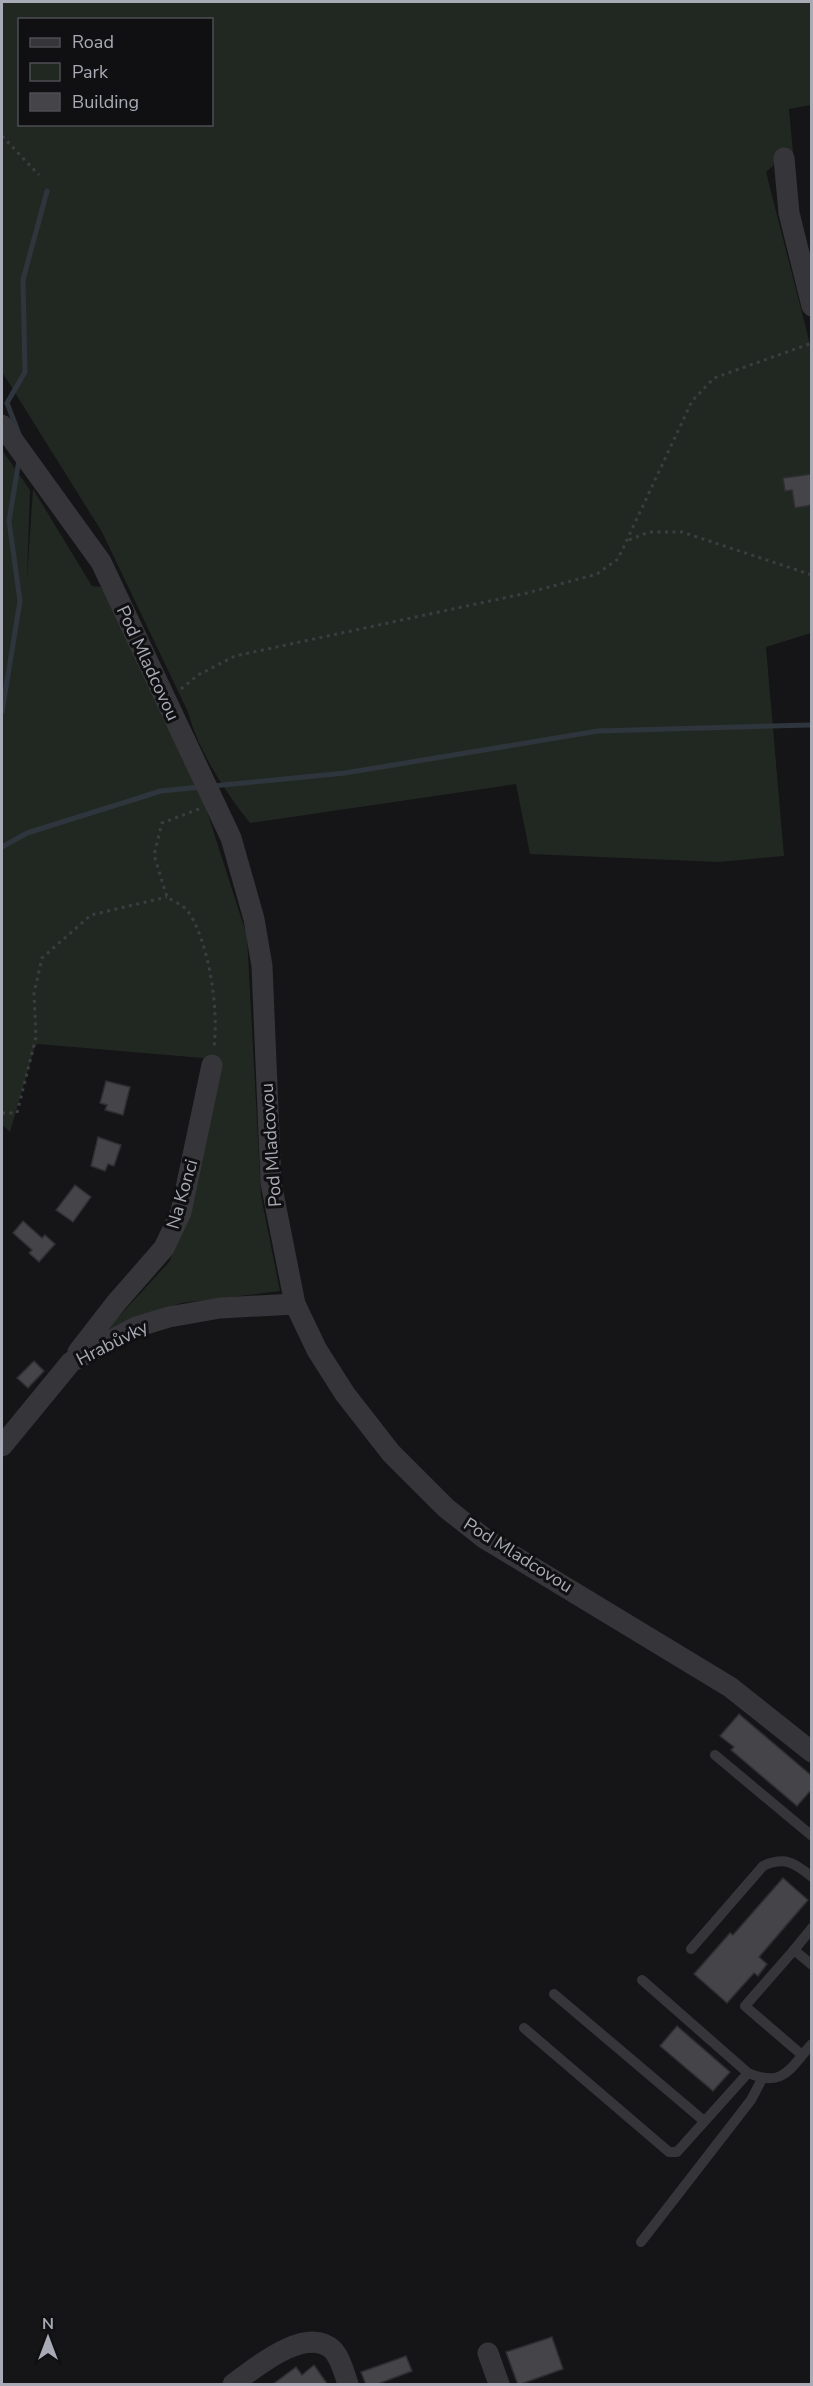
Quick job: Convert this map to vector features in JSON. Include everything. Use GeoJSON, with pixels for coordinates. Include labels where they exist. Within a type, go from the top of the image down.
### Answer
{"type":"FeatureCollection","features":[{"type":"Feature","properties":{"kind":"street"},"geometry":{"type":"LineString","coordinates":[[784,158],[789,213],[812,306]]}},
{"type":"Feature","properties":{"kind":"street","name":"Pod Mladcovou"},"geometry":{"type":"LineString","coordinates":[[4,428],[101,562],[231,838],[242,873],[262,966],[271,1183],[295,1304],[317,1350],[345,1394],[391,1453],[446,1508],[484,1538],[610,1612],[730,1687],[812,1752]]}},
{"type":"Feature","properties":{"kind":"street","name":"Na Konci"},"geometry":{"type":"LineString","coordinates":[[71,1362],[116,1303],[164,1248],[181,1212],[212,1065]]}},
{"type":"Feature","properties":{"kind":"street","name":"Hrabůvky"},"geometry":{"type":"LineString","coordinates":[[2,1446],[71,1362],[136,1327],[170,1317],[220,1308],[295,1304]]}},
{"type":"Feature","properties":{"kind":"street"},"geometry":{"type":"LineString","coordinates":[[233,2385],[287,2347],[316,2344],[331,2348],[339,2360],[348,2385]]}},
{"type":"Feature","properties":{"kind":"street"},"geometry":{"type":"LineString","coordinates":[[488,2353],[499,2385]]}},
{"type":"Feature","properties":{"kind":"lane"},"geometry":{"type":"LineString","coordinates":[[715,1755],[808,1833],[812,1821]]}},
{"type":"Feature","properties":{"kind":"lane"},"geometry":{"type":"LineString","coordinates":[[691,1949],[763,1866],[776,1860],[794,1862],[812,1877]]}},
{"type":"Feature","properties":{"kind":"lane"},"geometry":{"type":"LineString","coordinates":[[801,2055],[745,2006],[812,1928]]}},
{"type":"Feature","properties":{"kind":"lane"},"geometry":{"type":"LineString","coordinates":[[794,1950],[812,1965]]}},
{"type":"Feature","properties":{"kind":"lane"},"geometry":{"type":"LineString","coordinates":[[642,1980],[748,2073],[762,2079],[776,2080],[784,2075],[812,2044]]}},
{"type":"Feature","properties":{"kind":"lane"},"geometry":{"type":"LineString","coordinates":[[554,1994],[704,2121]]}},
{"type":"Feature","properties":{"kind":"lane"},"geometry":{"type":"LineString","coordinates":[[524,2028],[669,2152],[677,2152],[748,2073]]}},
{"type":"Feature","properties":{"kind":"lane"},"geometry":{"type":"LineString","coordinates":[[641,2242],[751,2100],[762,2079]]}},
{"type":"Feature","properties":{"kind":"path"},"geometry":{"type":"LineString","coordinates":[[2,136],[39,176]]}},
{"type":"Feature","properties":{"kind":"path"},"geometry":{"type":"LineString","coordinates":[[166,702],[198,675],[235,656],[527,593],[597,574],[618,558],[693,401],[714,378],[812,344]]}},
{"type":"Feature","properties":{"kind":"path"},"geometry":{"type":"LineString","coordinates":[[627,541],[649,532],[682,532],[812,575]]}},
{"type":"Feature","properties":{"kind":"path"},"geometry":{"type":"LineString","coordinates":[[212,1065],[217,1029],[201,937],[186,909],[167,897],[154,855],[162,823],[214,803]]}},
{"type":"Feature","properties":{"kind":"path"},"geometry":{"type":"LineString","coordinates":[[2,1113],[17,1113],[36,1037],[34,993],[42,958],[91,915],[167,897]]}},
{"type":"Feature","properties":{"kind":"green space"},"geometry":{"type":"Polygon","coordinates":[[[2,2],[811,2],[811,105],[789,109],[793,153],[777,154],[773,166],[766,172],[812,352],[811,633],[766,647],[784,856],[719,862],[530,854],[516,784],[250,823],[222,784],[206,756],[188,712],[102,532],[2,372],[2,2]]]}},
{"type":"Feature","properties":{"kind":"green space"},"geometry":{"type":"Polygon","coordinates":[[[2,450],[30,490],[27,579],[33,489],[92,586],[103,587],[204,802],[247,936],[261,1196],[280,1291],[181,1303],[102,1335],[170,1261],[198,1176],[216,1067],[203,1058],[38,1044],[35,1046],[10,1132],[2,1125],[2,450]]]}},
{"type":"Feature","properties":{"kind":"building"},"geometry":{"type":"Polygon","coordinates":[[[812,474],[812,505],[795,508],[792,490],[785,491],[783,478],[812,474]]]}},
{"type":"Feature","properties":{"kind":"building"},"geometry":{"type":"Polygon","coordinates":[[[106,1081],[130,1087],[123,1115],[105,1110],[107,1105],[100,1103],[106,1081]]]}},
{"type":"Feature","properties":{"kind":"building"},"geometry":{"type":"Polygon","coordinates":[[[98,1137],[121,1145],[114,1166],[108,1164],[105,1171],[91,1166],[98,1137]]]}},
{"type":"Feature","properties":{"kind":"building"},"geometry":{"type":"Polygon","coordinates":[[[75,1185],[91,1197],[73,1222],[56,1210],[75,1185]]]}},
{"type":"Feature","properties":{"kind":"building"},"geometry":{"type":"Polygon","coordinates":[[[23,1221],[42,1238],[45,1235],[55,1244],[39,1262],[29,1253],[32,1250],[13,1233],[23,1221]]]}},
{"type":"Feature","properties":{"kind":"building"},"geometry":{"type":"Polygon","coordinates":[[[34,1361],[44,1371],[28,1388],[17,1378],[34,1361]]]}},
{"type":"Feature","properties":{"kind":"building"},"geometry":{"type":"Polygon","coordinates":[[[739,1714],[812,1776],[812,1789],[797,1806],[731,1750],[734,1747],[720,1736],[739,1714]]]}},
{"type":"Feature","properties":{"kind":"building"},"geometry":{"type":"Polygon","coordinates":[[[783,1878],[808,1900],[759,1957],[767,1964],[758,1976],[754,1973],[727,2003],[694,1974],[730,1933],[733,1935],[783,1878]]]}},
{"type":"Feature","properties":{"kind":"building"},"geometry":{"type":"Polygon","coordinates":[[[677,2026],[730,2072],[713,2091],[660,2046],[677,2026]]]}},
{"type":"Feature","properties":{"kind":"building"},"geometry":{"type":"Polygon","coordinates":[[[552,2337],[563,2369],[518,2385],[506,2352],[552,2337]]]}},
{"type":"Feature","properties":{"kind":"building"},"geometry":{"type":"Polygon","coordinates":[[[406,2356],[412,2371],[375,2385],[366,2385],[361,2372],[406,2356]]]}},
{"type":"Feature","properties":{"kind":"building"},"geometry":{"type":"Polygon","coordinates":[[[314,2365],[328,2385],[272,2385],[296,2367],[302,2375],[314,2365]]]}},
{"type":"Feature","properties":{"kind":"waterway"},"geometry":{"type":"LineString","coordinates":[[19,434],[7,403],[25,372],[23,280],[47,191]]}},
{"type":"Feature","properties":{"kind":"waterway"},"geometry":{"type":"LineString","coordinates":[[2,712],[20,601],[9,521],[19,460]]}},
{"type":"Feature","properties":{"kind":"waterway"},"geometry":{"type":"LineString","coordinates":[[213,786],[345,773],[598,731],[810,725]]}},
{"type":"Feature","properties":{"kind":"waterway"},"geometry":{"type":"LineString","coordinates":[[2,847],[27,833],[161,791],[201,787]]}}]}
